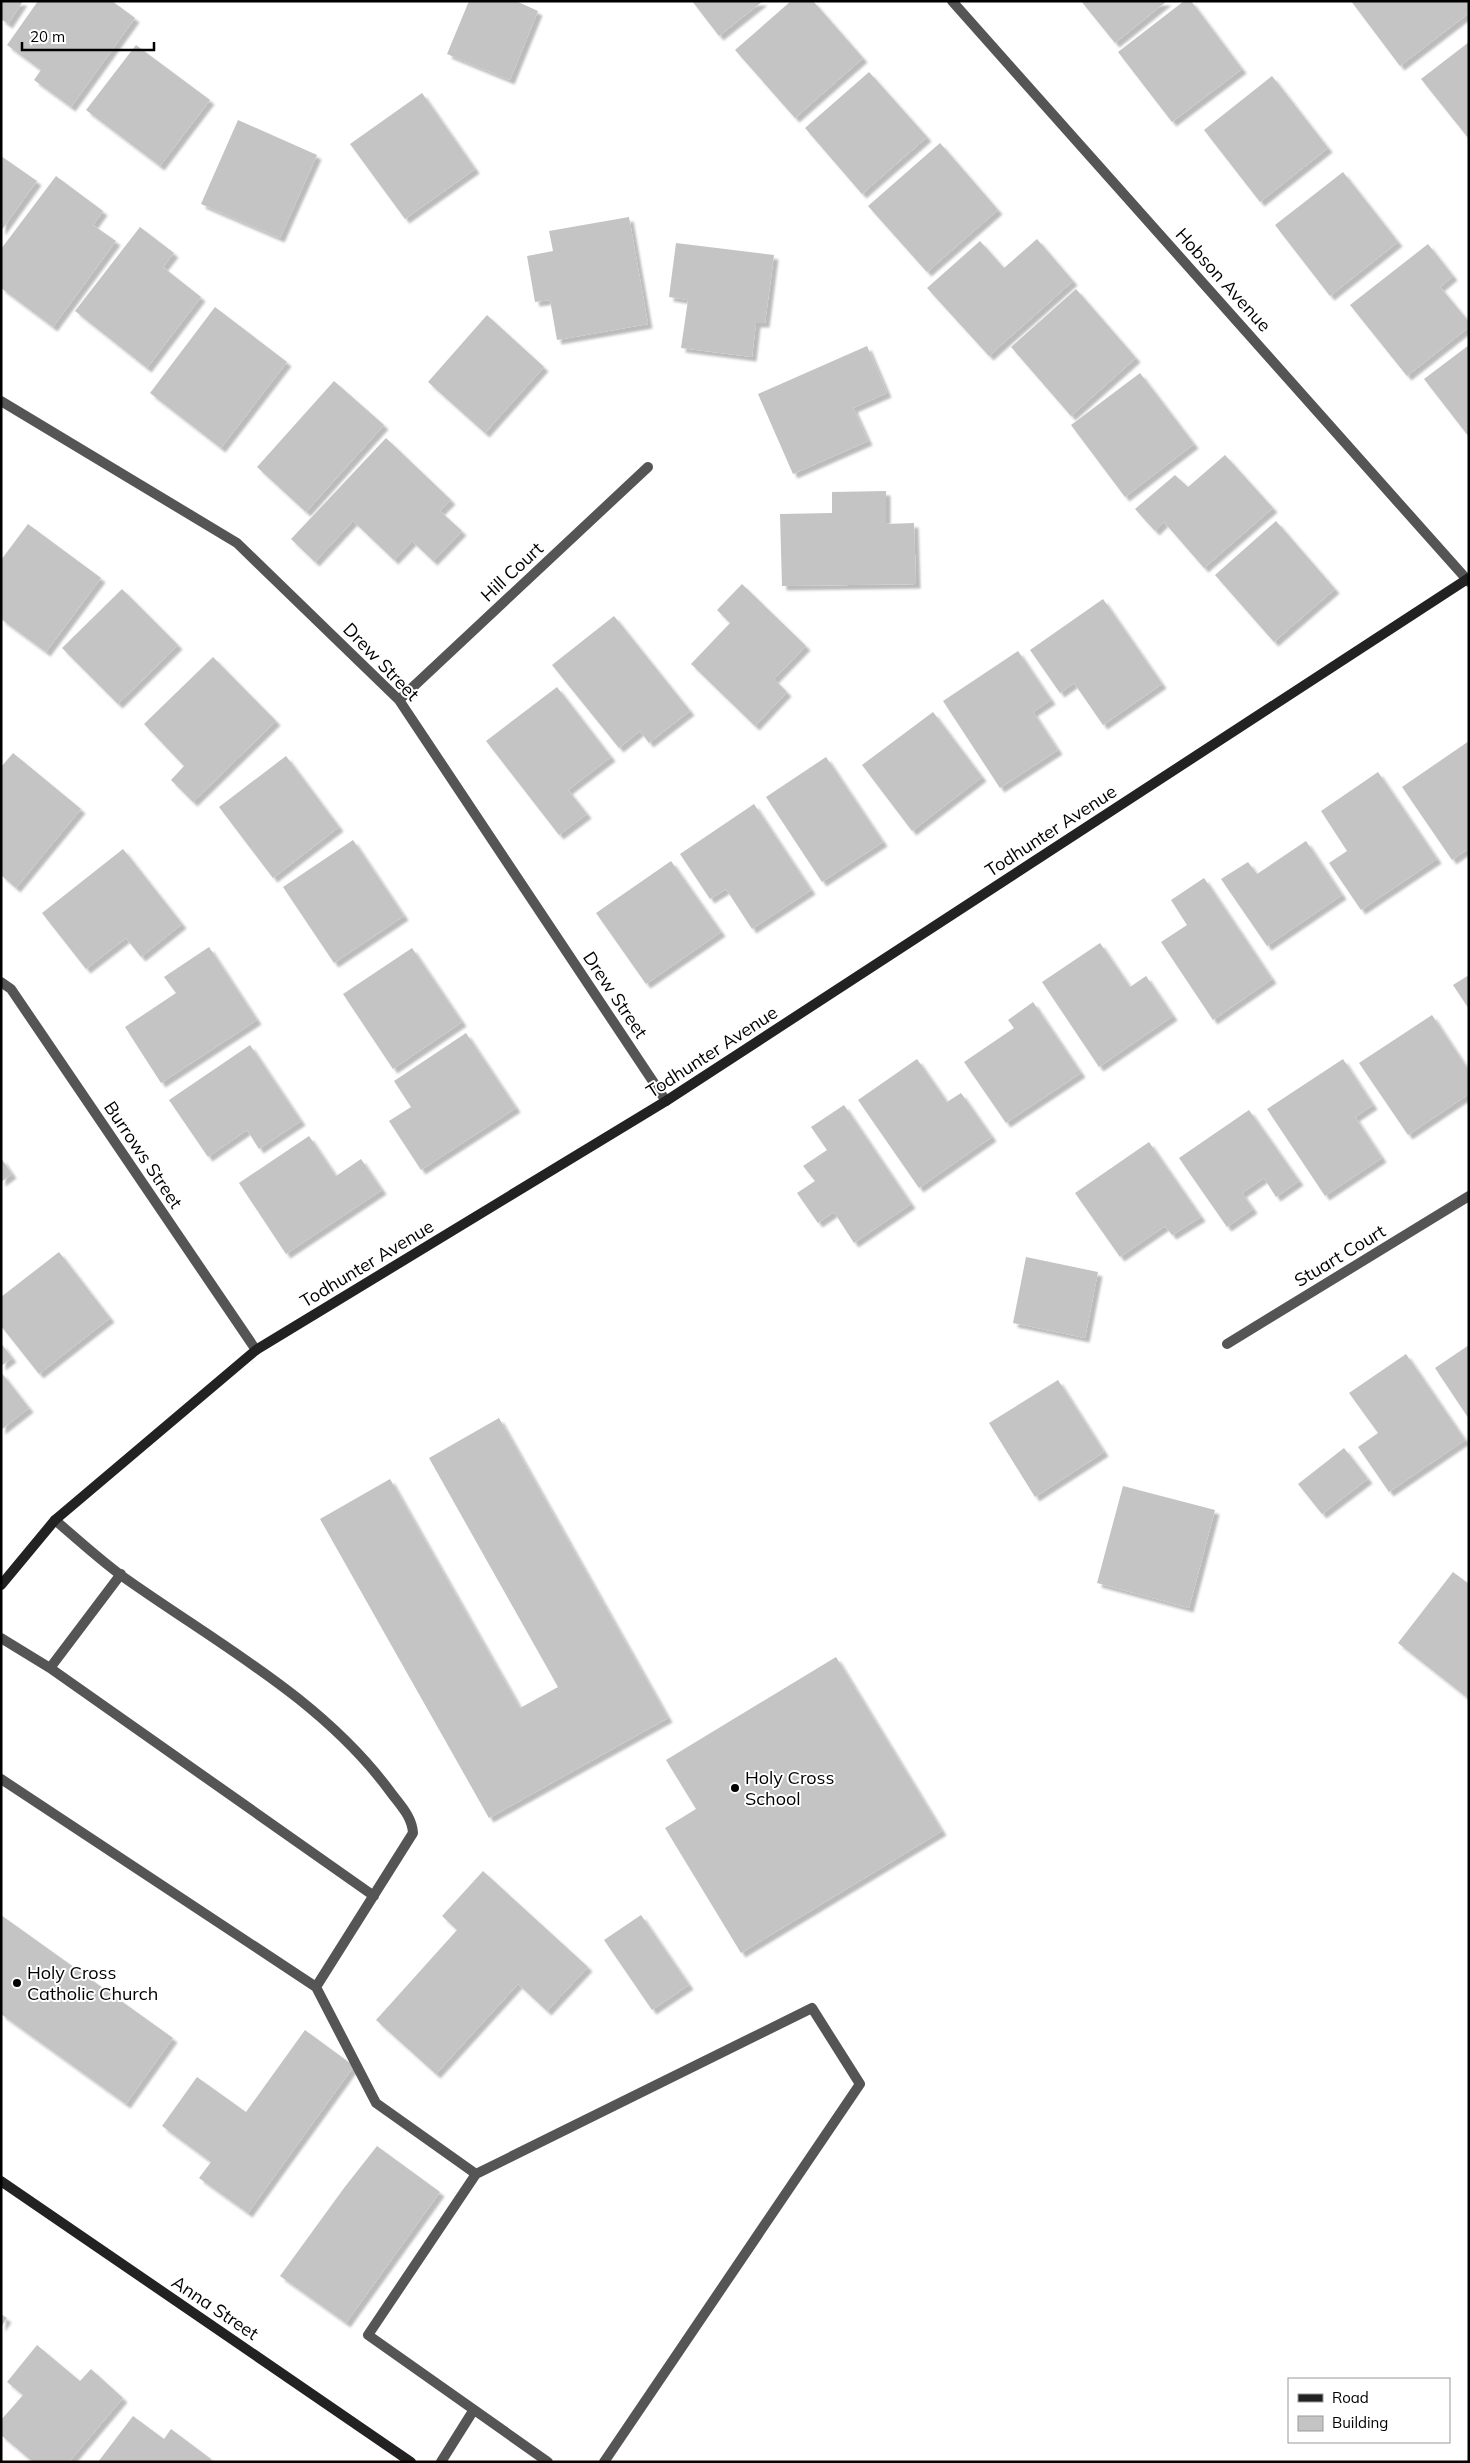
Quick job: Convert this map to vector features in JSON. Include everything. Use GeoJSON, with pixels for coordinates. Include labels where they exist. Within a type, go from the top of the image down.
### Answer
{"type":"FeatureCollection","features":[{"type":"Feature","properties":{"kind":"street","name":"Hobson Avenue"},"geometry":{"type":"LineString","coordinates":[[952,1],[1468,580]]}},
{"type":"Feature","properties":{"kind":"street","name":"Drew Street"},"geometry":{"type":"LineString","coordinates":[[1,401],[237,542],[399,700],[666,1101]]}},
{"type":"Feature","properties":{"kind":"street","name":"Hill Court"},"geometry":{"type":"LineString","coordinates":[[399,700],[648,467]]}},
{"type":"Feature","properties":{"kind":"street","name":"Todhunter Avenue"},"geometry":{"type":"LineString","coordinates":[[1,1585],[55,1520],[256,1350],[666,1101],[1468,580]]}},
{"type":"Feature","properties":{"kind":"street","name":"Burrows Street"},"geometry":{"type":"LineString","coordinates":[[1,982],[11,989],[17,997],[256,1350]]}},
{"type":"Feature","properties":{"kind":"street","name":"Stuart Court"},"geometry":{"type":"LineString","coordinates":[[1227,1344],[1469,1196]]}},
{"type":"Feature","properties":{"kind":"street"},"geometry":{"type":"LineString","coordinates":[[55,1520],[121,1574],[282,1686],[336,1728],[378,1775],[413,1822],[413,1833],[316,1988]]}},
{"type":"Feature","properties":{"kind":"street"},"geometry":{"type":"LineString","coordinates":[[50,1668],[121,1574]]}},
{"type":"Feature","properties":{"kind":"street"},"geometry":{"type":"LineString","coordinates":[[1,1638],[50,1668],[374,1896]]}},
{"type":"Feature","properties":{"kind":"street"},"geometry":{"type":"LineString","coordinates":[[1,1779],[316,1988],[376,2102],[476,2174]]}},
{"type":"Feature","properties":{"kind":"street"},"geometry":{"type":"LineString","coordinates":[[548,2462],[473,2411],[368,2335],[476,2174],[812,2008],[860,2084],[604,2462]]}},
{"type":"Feature","properties":{"kind":"street","name":"Anna Street"},"geometry":{"type":"LineString","coordinates":[[1,2180],[411,2462]]}},
{"type":"Feature","properties":{"kind":"street"},"geometry":{"type":"LineString","coordinates":[[441,2462],[473,2411]]}},
{"type":"Feature","properties":{"kind":"building"},"geometry":{"type":"Polygon","coordinates":[[[1,1],[23,1],[8,24],[1,19],[1,1]]]}},
{"type":"Feature","properties":{"kind":"building"},"geometry":{"type":"Polygon","coordinates":[[[38,1],[112,1],[135,18],[71,107],[34,80],[41,70],[7,45],[38,1]]]}},
{"type":"Feature","properties":{"kind":"building"},"geometry":{"type":"Polygon","coordinates":[[[469,1],[516,1],[538,11],[510,80],[447,54],[469,1]]]}},
{"type":"Feature","properties":{"kind":"building"},"geometry":{"type":"Polygon","coordinates":[[[692,1],[763,1],[719,36],[692,1]]]}},
{"type":"Feature","properties":{"kind":"building"},"geometry":{"type":"Polygon","coordinates":[[[791,1],[813,1],[863,58],[795,118],[735,50],[791,1]]]}},
{"type":"Feature","properties":{"kind":"building"},"geometry":{"type":"Polygon","coordinates":[[[1081,1],[1167,1],[1115,43],[1081,1]]]}},
{"type":"Feature","properties":{"kind":"building"},"geometry":{"type":"Polygon","coordinates":[[[1184,1],[1191,1],[1242,69],[1172,122],[1118,52],[1184,1]]]}},
{"type":"Feature","properties":{"kind":"building"},"geometry":{"type":"Polygon","coordinates":[[[1351,1],[1469,1],[1469,13],[1400,66],[1351,1]]]}},
{"type":"Feature","properties":{"kind":"building"},"geometry":{"type":"Polygon","coordinates":[[[1469,42],[1469,139],[1421,79],[1469,42]]]}},
{"type":"Feature","properties":{"kind":"building"},"geometry":{"type":"Polygon","coordinates":[[[136,45],[210,100],[160,166],[86,110],[136,45]]]}},
{"type":"Feature","properties":{"kind":"building"},"geometry":{"type":"Polygon","coordinates":[[[869,72],[927,137],[862,194],[805,128],[869,72]]]}},
{"type":"Feature","properties":{"kind":"building"},"geometry":{"type":"Polygon","coordinates":[[[1272,76],[1328,148],[1260,202],[1204,130],[1272,76]]]}},
{"type":"Feature","properties":{"kind":"building"},"geometry":{"type":"Polygon","coordinates":[[[422,93],[475,169],[405,219],[350,144],[422,93]]]}},
{"type":"Feature","properties":{"kind":"building"},"geometry":{"type":"Polygon","coordinates":[[[238,120],[317,155],[280,238],[201,204],[238,120]]]}},
{"type":"Feature","properties":{"kind":"building"},"geometry":{"type":"Polygon","coordinates":[[[940,143],[998,210],[927,272],[868,206],[940,143]]]}},
{"type":"Feature","properties":{"kind":"building"},"geometry":{"type":"Polygon","coordinates":[[[1,156],[37,181],[1,231],[1,156]]]}},
{"type":"Feature","properties":{"kind":"building"},"geometry":{"type":"Polygon","coordinates":[[[1343,172],[1398,242],[1330,296],[1275,225],[1343,172]]]}},
{"type":"Feature","properties":{"kind":"building"},"geometry":{"type":"Polygon","coordinates":[[[56,176],[103,211],[93,225],[116,241],[53,327],[1,288],[1,249],[56,176]]]}},
{"type":"Feature","properties":{"kind":"building"},"geometry":{"type":"Polygon","coordinates":[[[629,217],[648,324],[557,340],[550,300],[535,302],[527,256],[553,251],[549,231],[629,217]]]}},
{"type":"Feature","properties":{"kind":"building"},"geometry":{"type":"Polygon","coordinates":[[[140,227],[174,253],[163,267],[201,297],[147,368],[75,311],[140,227]]]}},
{"type":"Feature","properties":{"kind":"building"},"geometry":{"type":"Polygon","coordinates":[[[1037,239],[1073,281],[989,356],[927,288],[980,241],[1004,268],[1037,239]]]}},
{"type":"Feature","properties":{"kind":"building"},"geometry":{"type":"Polygon","coordinates":[[[676,243],[774,255],[765,323],[756,323],[752,357],[681,348],[688,300],[669,297],[676,243]]]}},
{"type":"Feature","properties":{"kind":"building"},"geometry":{"type":"Polygon","coordinates":[[[1428,244],[1453,276],[1440,287],[1469,322],[1469,327],[1407,376],[1350,305],[1428,244]]]}},
{"type":"Feature","properties":{"kind":"building"},"geometry":{"type":"Polygon","coordinates":[[[1076,289],[1136,358],[1071,416],[1011,347],[1076,289]]]}},
{"type":"Feature","properties":{"kind":"building"},"geometry":{"type":"Polygon","coordinates":[[[215,307],[287,362],[221,448],[150,393],[215,307]]]}},
{"type":"Feature","properties":{"kind":"building"},"geometry":{"type":"Polygon","coordinates":[[[487,315],[544,367],[485,433],[428,382],[487,315]]]}},
{"type":"Feature","properties":{"kind":"building"},"geometry":{"type":"Polygon","coordinates":[[[1469,345],[1469,437],[1424,379],[1469,345]]]}},
{"type":"Feature","properties":{"kind":"building"},"geometry":{"type":"Polygon","coordinates":[[[867,346],[887,393],[853,408],[868,441],[793,474],[758,394],[867,346]]]}},
{"type":"Feature","properties":{"kind":"building"},"geometry":{"type":"Polygon","coordinates":[[[1140,373],[1194,444],[1125,497],[1071,425],[1140,373]]]}},
{"type":"Feature","properties":{"kind":"building"},"geometry":{"type":"Polygon","coordinates":[[[334,381],[384,425],[306,512],[257,467],[334,381]]]}},
{"type":"Feature","properties":{"kind":"building"},"geometry":{"type":"Polygon","coordinates":[[[386,438],[451,500],[440,511],[462,531],[433,561],[412,541],[394,560],[353,521],[315,562],[291,539],[386,438]]]}},
{"type":"Feature","properties":{"kind":"building"},"geometry":{"type":"Polygon","coordinates":[[[1225,455],[1273,508],[1204,568],[1164,522],[1155,531],[1135,509],[1175,475],[1188,487],[1225,455]]]}},
{"type":"Feature","properties":{"kind":"building"},"geometry":{"type":"Polygon","coordinates":[[[886,491],[886,524],[914,523],[916,584],[782,586],[780,514],[832,513],[832,492],[886,491]]]}},
{"type":"Feature","properties":{"kind":"building"},"geometry":{"type":"Polygon","coordinates":[[[1276,521],[1335,589],[1274,642],[1215,575],[1276,521]]]}},
{"type":"Feature","properties":{"kind":"building"},"geometry":{"type":"Polygon","coordinates":[[[28,524],[101,578],[46,652],[1,619],[1,560],[28,524]]]}},
{"type":"Feature","properties":{"kind":"building"},"geometry":{"type":"Polygon","coordinates":[[[742,584],[806,646],[774,679],[787,692],[755,726],[691,664],[730,623],[717,610],[742,584]]]}},
{"type":"Feature","properties":{"kind":"building"},"geometry":{"type":"Polygon","coordinates":[[[122,589],[178,645],[118,704],[62,648],[122,589]]]}},
{"type":"Feature","properties":{"kind":"building"},"geometry":{"type":"Polygon","coordinates":[[[1103,599],[1162,684],[1103,725],[1074,683],[1060,693],[1030,650],[1103,599]]]}},
{"type":"Feature","properties":{"kind":"building"},"geometry":{"type":"Polygon","coordinates":[[[614,616],[690,711],[649,743],[640,731],[619,748],[552,665],[614,616]]]}},
{"type":"Feature","properties":{"kind":"building"},"geometry":{"type":"Polygon","coordinates":[[[1018,651],[1051,700],[1033,712],[1058,750],[1000,788],[943,701],[1018,651]]]}},
{"type":"Feature","properties":{"kind":"building"},"geometry":{"type":"Polygon","coordinates":[[[213,657],[276,721],[193,802],[171,780],[184,766],[144,724],[213,657]]]}},
{"type":"Feature","properties":{"kind":"building"},"geometry":{"type":"Polygon","coordinates":[[[557,687],[611,757],[568,790],[587,814],[559,835],[486,741],[557,687]]]}},
{"type":"Feature","properties":{"kind":"building"},"geometry":{"type":"Polygon","coordinates":[[[933,712],[982,777],[912,831],[862,765],[933,712]]]}},
{"type":"Feature","properties":{"kind":"building"},"geometry":{"type":"Polygon","coordinates":[[[1469,741],[1469,848],[1452,860],[1402,787],[1469,741]]]}},
{"type":"Feature","properties":{"kind":"building"},"geometry":{"type":"Polygon","coordinates":[[[13,753],[81,809],[16,888],[1,875],[1,767],[13,753]]]}},
{"type":"Feature","properties":{"kind":"building"},"geometry":{"type":"Polygon","coordinates":[[[286,756],[339,827],[273,878],[219,807],[286,756]]]}},
{"type":"Feature","properties":{"kind":"building"},"geometry":{"type":"Polygon","coordinates":[[[826,757],[883,842],[822,882],[766,797],[826,757]]]}},
{"type":"Feature","properties":{"kind":"building"},"geometry":{"type":"Polygon","coordinates":[[[1378,772],[1437,859],[1361,910],[1329,863],[1347,851],[1321,811],[1378,772]]]}},
{"type":"Feature","properties":{"kind":"building"},"geometry":{"type":"Polygon","coordinates":[[[754,804],[811,890],[752,929],[726,889],[710,899],[680,854],[754,804]]]}},
{"type":"Feature","properties":{"kind":"building"},"geometry":{"type":"Polygon","coordinates":[[[353,840],[404,916],[334,963],[283,887],[353,840]]]}},
{"type":"Feature","properties":{"kind":"building"},"geometry":{"type":"Polygon","coordinates":[[[1306,841],[1342,895],[1267,946],[1221,879],[1248,862],[1257,874],[1306,841]]]}},
{"type":"Feature","properties":{"kind":"building"},"geometry":{"type":"Polygon","coordinates":[[[123,849],[182,924],[141,957],[126,938],[86,969],[42,913],[123,849]]]}},
{"type":"Feature","properties":{"kind":"building"},"geometry":{"type":"Polygon","coordinates":[[[671,861],[721,932],[646,984],[596,913],[671,861]]]}},
{"type":"Feature","properties":{"kind":"building"},"geometry":{"type":"Polygon","coordinates":[[[1204,878],[1272,979],[1213,1020],[1161,942],[1187,925],[1171,900],[1204,878]]]}},
{"type":"Feature","properties":{"kind":"building"},"geometry":{"type":"Polygon","coordinates":[[[1100,943],[1130,987],[1146,976],[1173,1016],[1099,1067],[1042,982],[1100,943]]]}},
{"type":"Feature","properties":{"kind":"building"},"geometry":{"type":"Polygon","coordinates":[[[209,947],[257,1020],[161,1083],[125,1027],[176,993],[164,977],[209,947]]]}},
{"type":"Feature","properties":{"kind":"building"},"geometry":{"type":"Polygon","coordinates":[[[412,948],[462,1022],[393,1069],[343,994],[412,948]]]}},
{"type":"Feature","properties":{"kind":"building"},"geometry":{"type":"Polygon","coordinates":[[[1469,975],[1469,1009],[1453,985],[1469,975]]]}},
{"type":"Feature","properties":{"kind":"building"},"geometry":{"type":"Polygon","coordinates":[[[1033,1002],[1081,1073],[1006,1123],[964,1062],[1014,1028],[1008,1020],[1033,1002]]]}},
{"type":"Feature","properties":{"kind":"building"},"geometry":{"type":"Polygon","coordinates":[[[1432,1015],[1469,1071],[1469,1094],[1408,1135],[1359,1063],[1432,1015]]]}},
{"type":"Feature","properties":{"kind":"building"},"geometry":{"type":"Polygon","coordinates":[[[466,1033],[516,1108],[421,1170],[389,1121],[411,1107],[394,1081],[466,1033]]]}},
{"type":"Feature","properties":{"kind":"building"},"geometry":{"type":"Polygon","coordinates":[[[250,1045],[301,1121],[259,1149],[247,1130],[208,1157],[169,1100],[250,1045]]]}},
{"type":"Feature","properties":{"kind":"building"},"geometry":{"type":"Polygon","coordinates":[[[917,1059],[947,1102],[961,1093],[992,1137],[919,1188],[858,1100],[917,1059]]]}},
{"type":"Feature","properties":{"kind":"building"},"geometry":{"type":"Polygon","coordinates":[[[1343,1059],[1373,1105],[1355,1117],[1382,1158],[1325,1196],[1267,1109],[1343,1059]]]}},
{"type":"Feature","properties":{"kind":"building"},"geometry":{"type":"Polygon","coordinates":[[[844,1105],[911,1204],[854,1243],[834,1212],[818,1223],[797,1193],[815,1181],[803,1166],[827,1150],[811,1127],[844,1105]]]}},
{"type":"Feature","properties":{"kind":"building"},"geometry":{"type":"Polygon","coordinates":[[[1249,1110],[1299,1181],[1276,1197],[1264,1178],[1242,1193],[1253,1209],[1227,1227],[1179,1158],[1249,1110]]]}},
{"type":"Feature","properties":{"kind":"building"},"geometry":{"type":"Polygon","coordinates":[[[309,1136],[336,1176],[361,1159],[382,1190],[286,1254],[239,1183],[309,1136]]]}},
{"type":"Feature","properties":{"kind":"building"},"geometry":{"type":"Polygon","coordinates":[[[1149,1142],[1201,1217],[1172,1235],[1165,1226],[1120,1257],[1075,1193],[1149,1142]]]}},
{"type":"Feature","properties":{"kind":"building"},"geometry":{"type":"Polygon","coordinates":[[[1,1158],[12,1174],[1,1182],[1,1158]]]}},
{"type":"Feature","properties":{"kind":"building"},"geometry":{"type":"Polygon","coordinates":[[[59,1252],[110,1318],[39,1374],[1,1326],[1,1297],[59,1252]]]}},
{"type":"Feature","properties":{"kind":"building"},"geometry":{"type":"Polygon","coordinates":[[[1026,1257],[1098,1272],[1085,1338],[1013,1323],[1026,1257]]]}},
{"type":"Feature","properties":{"kind":"building"},"geometry":{"type":"Polygon","coordinates":[[[1,1343],[12,1358],[1,1366],[1,1343]]]}},
{"type":"Feature","properties":{"kind":"building"},"geometry":{"type":"Polygon","coordinates":[[[1469,1345],[1469,1419],[1435,1368],[1469,1345]]]}},
{"type":"Feature","properties":{"kind":"building"},"geometry":{"type":"Polygon","coordinates":[[[1406,1354],[1465,1440],[1389,1492],[1358,1447],[1378,1433],[1349,1393],[1406,1354]]]}},
{"type":"Feature","properties":{"kind":"building"},"geometry":{"type":"Polygon","coordinates":[[[1,1372],[29,1408],[1,1430],[1,1372]]]}},
{"type":"Feature","properties":{"kind":"building"},"geometry":{"type":"Polygon","coordinates":[[[1058,1380],[1104,1452],[1035,1497],[989,1423],[1058,1380]]]}},
{"type":"Feature","properties":{"kind":"building"},"geometry":{"type":"Polygon","coordinates":[[[499,1418],[668,1718],[489,1818],[320,1519],[390,1479],[520,1708],[558,1687],[429,1458],[499,1418]]]}},
{"type":"Feature","properties":{"kind":"building"},"geometry":{"type":"Polygon","coordinates":[[[1344,1448],[1368,1479],[1322,1514],[1298,1484],[1344,1448]]]}},
{"type":"Feature","properties":{"kind":"building"},"geometry":{"type":"Polygon","coordinates":[[[1123,1486],[1215,1510],[1189,1608],[1097,1583],[1123,1486]]]}},
{"type":"Feature","properties":{"kind":"building"},"geometry":{"type":"Polygon","coordinates":[[[1453,1572],[1469,1584],[1469,1699],[1398,1643],[1453,1572]]]}},
{"type":"Feature","properties":{"kind":"building"},"geometry":{"type":"Polygon","coordinates":[[[836,1657],[942,1831],[741,1953],[665,1828],[696,1809],[666,1760],[836,1657]]]}},
{"type":"Feature","properties":{"kind":"building"},"geometry":{"type":"Polygon","coordinates":[[[483,1871],[588,1967],[547,2011],[518,1984],[436,2074],[376,2020],[457,1930],[442,1916],[483,1871]]]}},
{"type":"Feature","properties":{"kind":"building"},"geometry":{"type":"Polygon","coordinates":[[[1,1915],[173,2038],[126,2104],[1,2014],[1,1915]]]}},
{"type":"Feature","properties":{"kind":"building"},"geometry":{"type":"Polygon","coordinates":[[[641,1915],[689,1985],[652,2010],[604,1940],[641,1915]]]}},
{"type":"Feature","properties":{"kind":"building"},"geometry":{"type":"Polygon","coordinates":[[[305,2030],[354,2066],[248,2213],[199,2178],[211,2162],[162,2126],[197,2077],[246,2112],[305,2030]]]}},
{"type":"Feature","properties":{"kind":"building"},"geometry":{"type":"Polygon","coordinates":[[[377,2146],[440,2192],[346,2323],[280,2276],[377,2146]]]}},
{"type":"Feature","properties":{"kind":"building"},"geometry":{"type":"Polygon","coordinates":[[[1,2314],[7,2318],[1,2327],[1,2314]]]}},
{"type":"Feature","properties":{"kind":"building"},"geometry":{"type":"Polygon","coordinates":[[[37,2345],[80,2381],[91,2369],[123,2398],[69,2462],[33,2462],[1,2435],[1,2420],[23,2395],[7,2382],[37,2345]]]}},
{"type":"Feature","properties":{"kind":"building"},"geometry":{"type":"Polygon","coordinates":[[[133,2416],[164,2439],[171,2429],[211,2459],[210,2462],[98,2462],[133,2416]]]}},
{"type":"Feature","properties":{"kind":"place","name":"Holy Cross School"},"geometry":{"type":"Point","coordinates":[735,1788]}},
{"type":"Feature","properties":{"kind":"place","name":"Holy Cross Catholic Church"},"geometry":{"type":"Point","coordinates":[17,1983]}}]}
